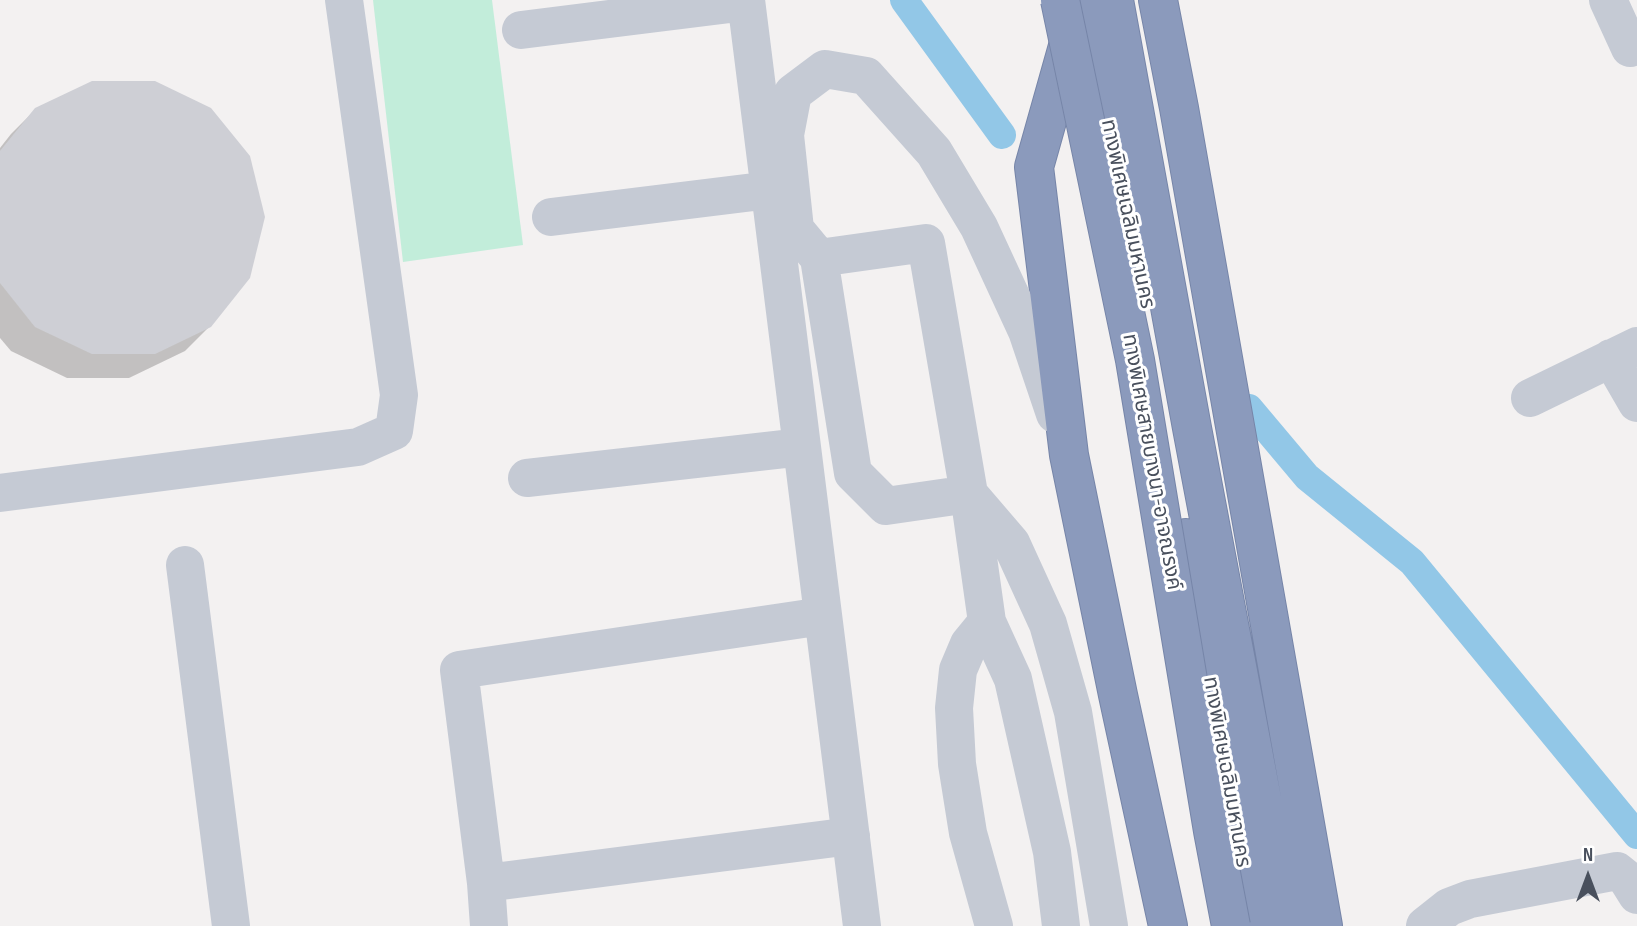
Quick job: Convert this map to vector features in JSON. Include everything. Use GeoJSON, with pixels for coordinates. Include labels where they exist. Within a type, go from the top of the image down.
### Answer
{"type":"FeatureCollection","features":[{"type":"Feature","properties":{"kind":"highway","name":"ทางพิเศษสายบางนา-อาจณรงค์"},"geometry":{"type":"LineString","coordinates":[[1060,0],[1135,360],[1231,926]]}},
{"type":"Feature","properties":{"kind":"highway"},"geometry":{"type":"LineString","coordinates":[[1082,0],[1034,167],[1069,455],[1168,926]]}},
{"type":"Feature","properties":{"kind":"highway","name":"ทางพิเศษเฉลิมมหานคร"},"geometry":{"type":"LineString","coordinates":[[1082,0],[1143,286],[1252,926]]}},
{"type":"Feature","properties":{"kind":"highway"},"geometry":{"type":"LineString","coordinates":[[1114,0],[1286,926]]}},
{"type":"Feature","properties":{"kind":"highway"},"geometry":{"type":"LineString","coordinates":[[1158,0],[1323,926]]}},
{"type":"Feature","properties":{"kind":"street"},"geometry":{"type":"LineString","coordinates":[[0,493],[358,447],[394,430],[399,395],[344,0]]}},
{"type":"Feature","properties":{"kind":"street"},"geometry":{"type":"LineString","coordinates":[[1608,0],[1630,48]]}},
{"type":"Feature","properties":{"kind":"street"},"geometry":{"type":"LineString","coordinates":[[521,30],[746,1],[862,926]]}},
{"type":"Feature","properties":{"kind":"street"},"geometry":{"type":"LineString","coordinates":[[969,494],[886,506],[853,473],[819,258],[795,229],[785,135],[793,93],[825,69],[866,76],[934,152],[979,228],[1027,331],[1069,455]]}},
{"type":"Feature","properties":{"kind":"street"},"geometry":{"type":"LineString","coordinates":[[551,217],[770,190]]}},
{"type":"Feature","properties":{"kind":"street"},"geometry":{"type":"LineString","coordinates":[[819,258],[926,243],[969,494],[987,622],[1013,679],[1052,852],[1061,926]]}},
{"type":"Feature","properties":{"kind":"street"},"geometry":{"type":"LineString","coordinates":[[1530,398],[1624,352],[1637,403]]}},
{"type":"Feature","properties":{"kind":"street"},"geometry":{"type":"LineString","coordinates":[[527,478],[802,447]]}},
{"type":"Feature","properties":{"kind":"street"},"geometry":{"type":"LineString","coordinates":[[969,494],[1011,543],[1048,624],[1073,712],[1109,926]]}},
{"type":"Feature","properties":{"kind":"street"},"geometry":{"type":"LineString","coordinates":[[185,565],[231,926]]}},
{"type":"Feature","properties":{"kind":"street"},"geometry":{"type":"LineString","coordinates":[[489,926],[459,670],[823,616]]}},
{"type":"Feature","properties":{"kind":"street"},"geometry":{"type":"LineString","coordinates":[[987,622],[969,644],[958,670],[954,708],[957,764],[968,833],[993,926]]}},
{"type":"Feature","properties":{"kind":"street"},"geometry":{"type":"LineString","coordinates":[[486,883],[851,836]]}},
{"type":"Feature","properties":{"kind":"street"},"geometry":{"type":"LineString","coordinates":[[1425,926],[1449,907],[1469,898],[1617,871],[1627,879],[1637,895]]}},
{"type":"Feature","properties":{"kind":"green space"},"geometry":{"type":"Polygon","coordinates":[[[373,0],[492,0],[523,245],[403,262],[373,0]]]}},
{"type":"Feature","properties":{"kind":"building"},"geometry":{"type":"Polygon","coordinates":[[[92,81],[155,81],[211,108],[250,156],[265,217],[250,278],[211,327],[155,354],[92,354],[35,327],[0,283],[0,151],[35,108],[92,81]]]}},
{"type":"Feature","properties":{"kind":"waterway"},"geometry":{"type":"LineString","coordinates":[[904,0],[1002,135]]}},
{"type":"Feature","properties":{"kind":"waterway"},"geometry":{"type":"LineString","coordinates":[[1249,408],[1307,477],[1412,562],[1637,835]]}}]}
